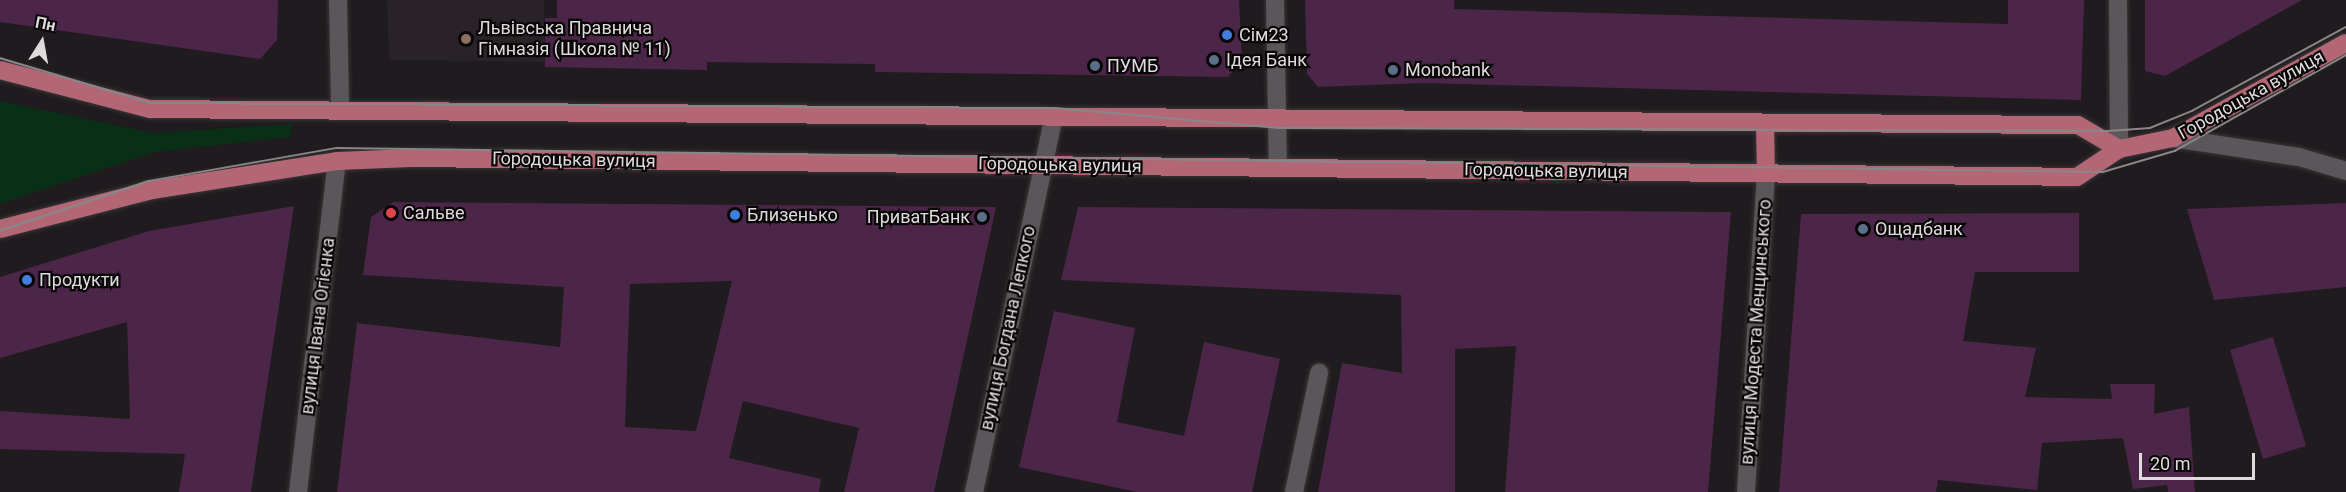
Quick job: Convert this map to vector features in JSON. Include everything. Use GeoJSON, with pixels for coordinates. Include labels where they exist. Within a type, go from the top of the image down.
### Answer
{"type":"FeatureCollection","features":[{"type":"Feature","properties":{"kind":"main road","name":"Городоцька вулиця"},"geometry":{"type":"LineString","coordinates":[[0,229],[152,190],[337,161],[1043,165],[2077,177],[2119,149],[2173,138],[2346,43]]}},
{"type":"Feature","properties":{"kind":"main road"},"geometry":{"type":"LineString","coordinates":[[0,70],[150,109],[2078,125],[2119,149]]}},
{"type":"Feature","properties":{"kind":"main road"},"geometry":{"type":"LineString","coordinates":[[1766,123],[1766,173]]}},
{"type":"Feature","properties":{"kind":"street"},"geometry":{"type":"LineString","coordinates":[[338,0],[340,109]]}},
{"type":"Feature","properties":{"kind":"street"},"geometry":{"type":"LineString","coordinates":[[1275,0],[1278,168]]}},
{"type":"Feature","properties":{"kind":"street"},"geometry":{"type":"LineString","coordinates":[[2118,0],[2119,149]]}},
{"type":"Feature","properties":{"kind":"street","name":"вулиця Богдана Лепкого"},"geometry":{"type":"LineString","coordinates":[[974,492],[1054,117]]}},
{"type":"Feature","properties":{"kind":"street"},"geometry":{"type":"LineString","coordinates":[[2173,138],[2299,157],[2346,171]]}},
{"type":"Feature","properties":{"kind":"street","name":"вулиця Івана Огієнка"},"geometry":{"type":"LineString","coordinates":[[298,492],[337,161]]}},
{"type":"Feature","properties":{"kind":"street","name":"вулиця Модеста Менцинського"},"geometry":{"type":"LineString","coordinates":[[1746,492],[1766,173]]}},
{"type":"Feature","properties":{"kind":"street"},"geometry":{"type":"LineString","coordinates":[[1294,492],[1319,372]]}},
{"type":"Feature","properties":{"kind":"shaded area","name":"Львівська Правнича Гімназія (Школа № 11)"},"geometry":{"type":"Polygon","coordinates":[[[387,0],[544,0],[545,62],[389,60],[387,0]]]}},
{"type":"Feature","properties":{"kind":"green space"},"geometry":{"type":"Polygon","coordinates":[[[0,101],[153,133],[291,124],[291,137],[155,152],[0,204],[0,101]]]}},
{"type":"Feature","properties":{"kind":"building"},"geometry":{"type":"Polygon","coordinates":[[[0,0],[278,0],[277,40],[260,59],[0,22],[0,0]]]}},
{"type":"Feature","properties":{"kind":"building"},"geometry":{"type":"Polygon","coordinates":[[[557,0],[1239,0],[1242,60],[1228,77],[875,72],[875,64],[707,62],[707,70],[545,67],[545,18],[557,18],[557,0]]]}},
{"type":"Feature","properties":{"kind":"building"},"geometry":{"type":"Polygon","coordinates":[[[1305,0],[1454,0],[1454,9],[2008,24],[2008,0],[2084,0],[2081,100],[1423,83],[1318,87],[1307,74],[1305,0]]]}},
{"type":"Feature","properties":{"kind":"building"},"geometry":{"type":"Polygon","coordinates":[[[2145,0],[2302,0],[2165,76],[2145,71],[2145,0]]]}},
{"type":"Feature","properties":{"kind":"building"},"geometry":{"type":"Polygon","coordinates":[[[393,202],[996,207],[934,492],[844,492],[859,428],[743,401],[729,458],[821,479],[819,492],[337,492],[357,323],[560,347],[564,287],[363,275],[371,217],[393,202]],[[732,281],[630,284],[625,427],[696,431],[732,281]]]}},
{"type":"Feature","properties":{"kind":"building"},"geometry":{"type":"Polygon","coordinates":[[[2346,203],[2346,287],[2214,300],[2187,209],[2346,203]]]}},
{"type":"Feature","properties":{"kind":"building"},"geometry":{"type":"Polygon","coordinates":[[[294,206],[251,492],[179,492],[185,454],[0,449],[0,411],[130,419],[127,322],[0,358],[0,277],[149,231],[294,206]]]}},
{"type":"Feature","properties":{"kind":"building"},"geometry":{"type":"Polygon","coordinates":[[[1078,207],[1731,212],[1708,492],[1505,492],[1516,346],[1455,349],[1455,492],[1318,492],[1342,363],[1402,373],[1401,295],[1061,280],[1078,207]]]}},
{"type":"Feature","properties":{"kind":"building"},"geometry":{"type":"Polygon","coordinates":[[[2079,213],[2079,272],[1975,272],[1963,341],[2036,348],[2025,397],[2112,399],[2110,384],[2155,384],[2154,414],[2189,407],[2195,492],[2168,492],[2167,485],[2133,489],[2123,438],[2042,443],[2037,490],[1938,480],[1936,492],[1779,492],[1801,214],[2079,213]]]}},
{"type":"Feature","properties":{"kind":"building"},"geometry":{"type":"Polygon","coordinates":[[[1054,311],[1135,328],[1117,422],[1184,436],[1204,342],[1280,359],[1252,492],[1137,492],[1019,467],[1054,311]]]}},
{"type":"Feature","properties":{"kind":"building"},"geometry":{"type":"Polygon","coordinates":[[[2273,337],[2306,446],[2263,459],[2230,350],[2273,337]]]}},
{"type":"Feature","properties":{"kind":"tram line"},"geometry":{"type":"LineString","coordinates":[[0,58],[151,103],[1056,108],[1278,128],[2109,131],[2150,128],[2192,111],[2346,27]]}},
{"type":"Feature","properties":{"kind":"tram line"},"geometry":{"type":"LineString","coordinates":[[0,231],[149,181],[337,148],[2103,172],[2175,151],[2346,55]]}},
{"type":"Feature","properties":{"kind":"place","name":"Сім23"},"geometry":{"type":"Point","coordinates":[1227,35]}},
{"type":"Feature","properties":{"kind":"place","name":"Львівська Правнича Гімназія (Школа № 11)"},"geometry":{"type":"Point","coordinates":[466,39]}},
{"type":"Feature","properties":{"kind":"place","name":"Ідея Банк"},"geometry":{"type":"Point","coordinates":[1214,60]}},
{"type":"Feature","properties":{"kind":"place","name":"ПУМБ"},"geometry":{"type":"Point","coordinates":[1095,66]}},
{"type":"Feature","properties":{"kind":"place","name":"Monobank"},"geometry":{"type":"Point","coordinates":[1393,70]}},
{"type":"Feature","properties":{"kind":"place","name":"Сальве"},"geometry":{"type":"Point","coordinates":[391,213]}},
{"type":"Feature","properties":{"kind":"place","name":"Близенько"},"geometry":{"type":"Point","coordinates":[735,215]}},
{"type":"Feature","properties":{"kind":"place","name":"ПриватБанк"},"geometry":{"type":"Point","coordinates":[982,217]}},
{"type":"Feature","properties":{"kind":"place","name":"Ощадбанк"},"geometry":{"type":"Point","coordinates":[1863,229]}},
{"type":"Feature","properties":{"kind":"place","name":"Продукти"},"geometry":{"type":"Point","coordinates":[27,280]}}]}
